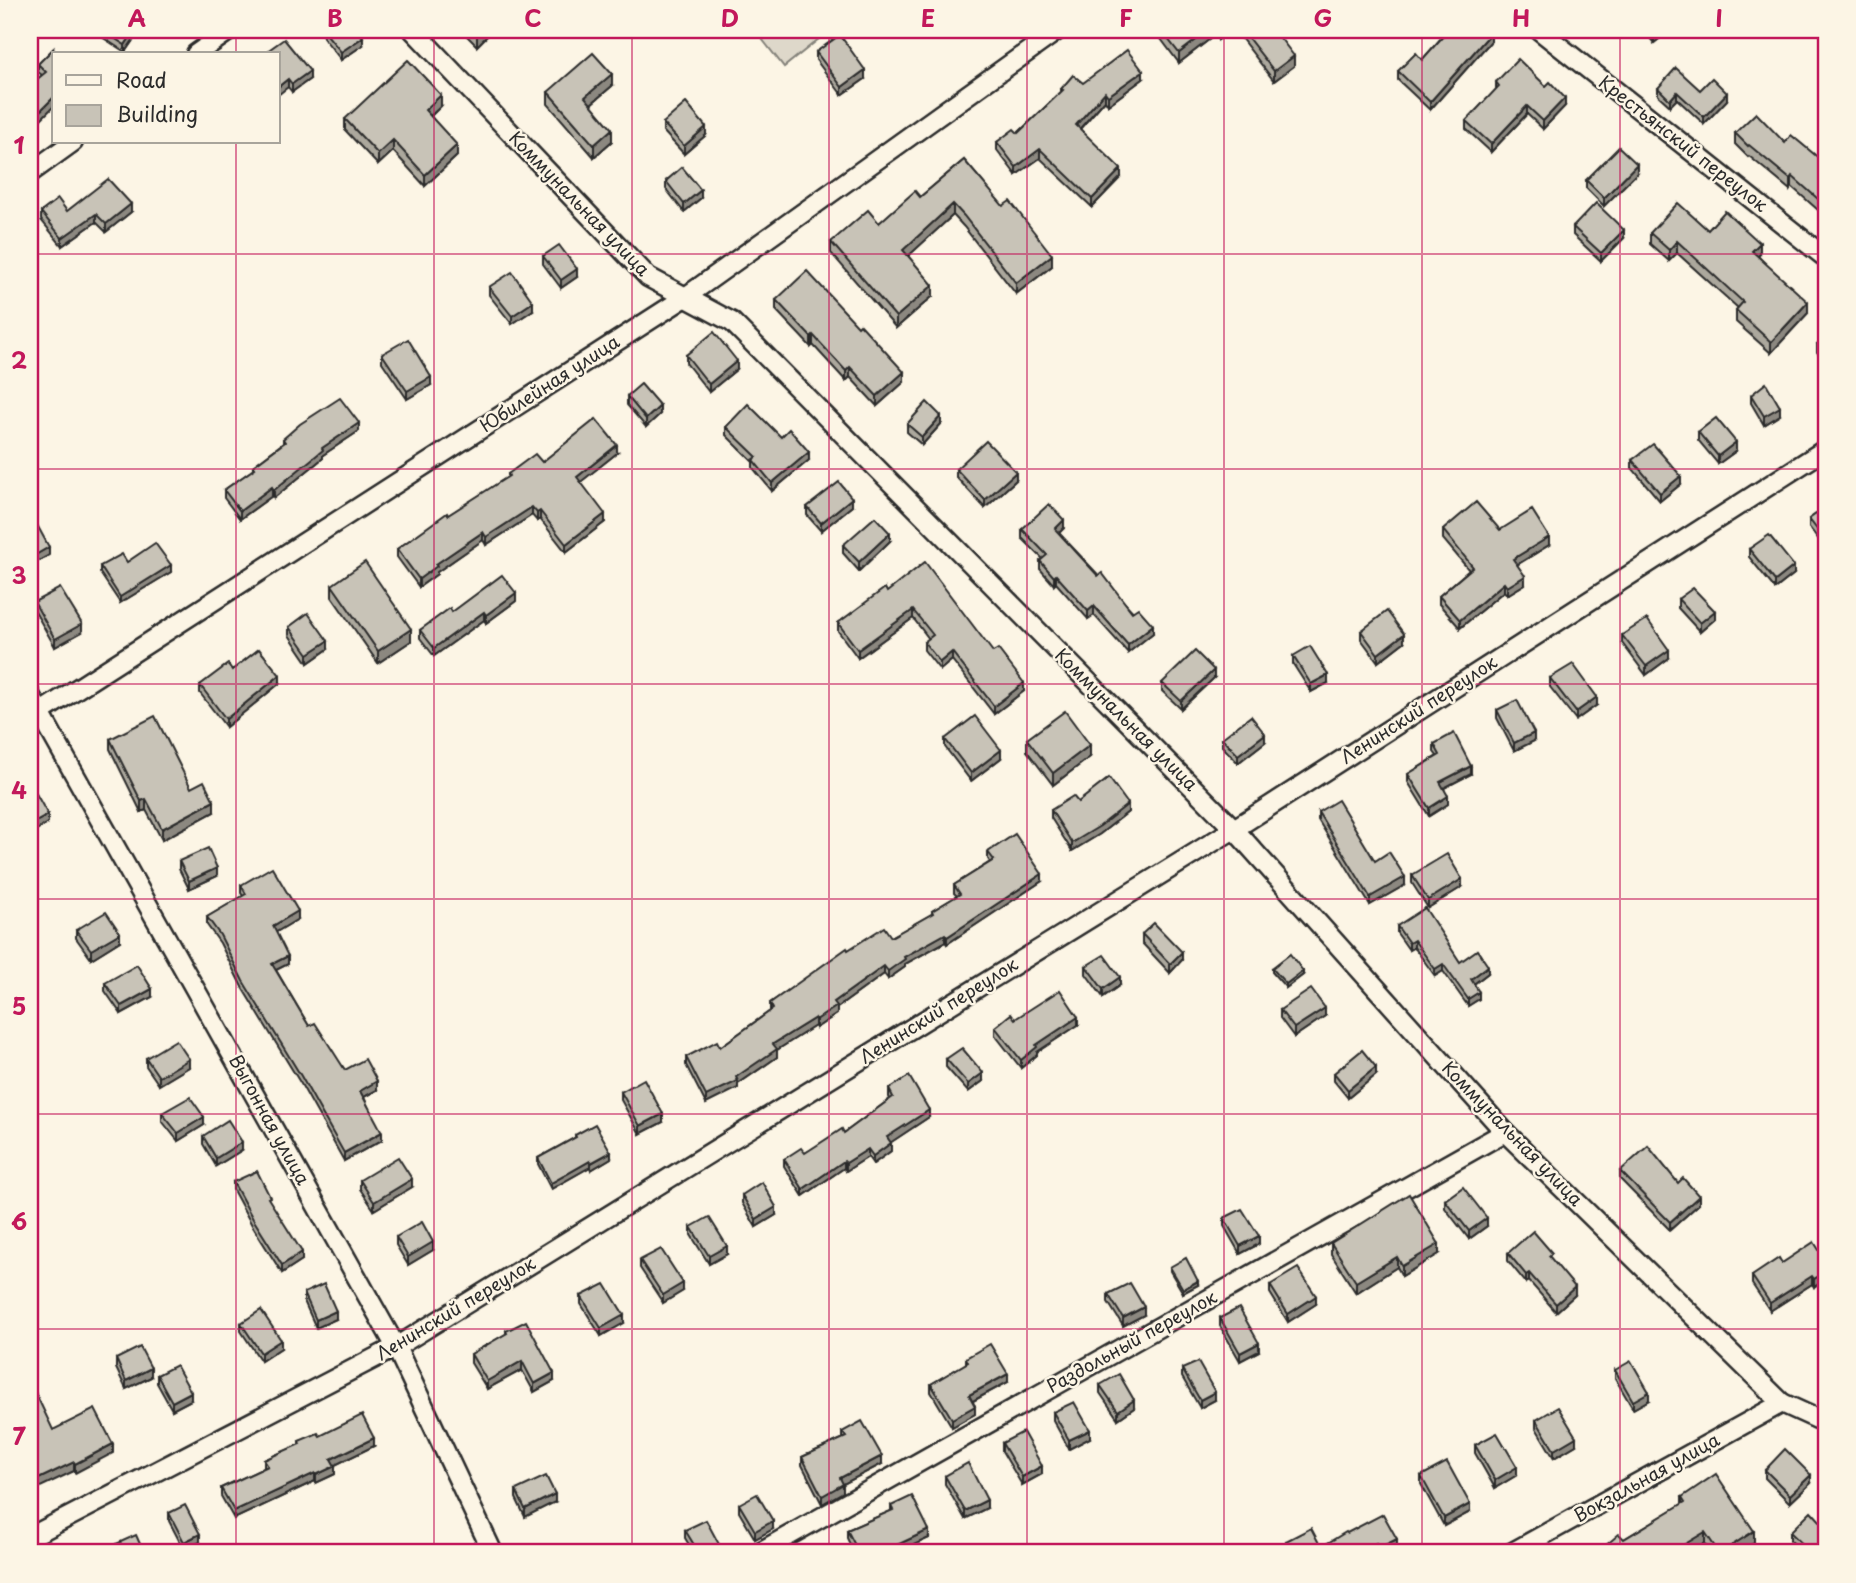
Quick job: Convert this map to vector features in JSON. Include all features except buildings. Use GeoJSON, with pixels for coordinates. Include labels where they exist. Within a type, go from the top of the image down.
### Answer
{"type":"FeatureCollection","features":[{"type":"Feature","properties":{"kind":"street"},"geometry":{"type":"LineString","coordinates":[[199,52],[230,30]]}},
{"type":"Feature","properties":{"kind":"street","name":"Коммунальная улица"},"geometry":{"type":"LineString","coordinates":[[413,30],[648,277],[732,322],[1234,829],[1505,1132],[1782,1403],[1826,1423]]}},
{"type":"Feature","properties":{"kind":"street","name":"Юбилейная улица"},"geometry":{"type":"LineString","coordinates":[[35,716],[684,298],[1058,30]]}},
{"type":"Feature","properties":{"kind":"street","name":"Крестьянский переулок"},"geometry":{"type":"LineString","coordinates":[[1539,30],[1826,258]]}},
{"type":"Feature","properties":{"kind":"street"},"geometry":{"type":"LineString","coordinates":[[30,173],[70,144]]}},
{"type":"Feature","properties":{"kind":"street","name":"Ленинский переулок"},"geometry":{"type":"LineString","coordinates":[[30,1537],[396,1347],[1234,829],[1826,449]]}},
{"type":"Feature","properties":{"kind":"street","name":"Выгонная улица"},"geometry":{"type":"LineString","coordinates":[[30,695],[35,716],[396,1347],[492,1553]]}},
{"type":"Feature","properties":{"kind":"street","name":"Раздольный переулок"},"geometry":{"type":"LineString","coordinates":[[758,1553],[1505,1132]]}},
{"type":"Feature","properties":{"kind":"street","name":"Вокзальная улица"},"geometry":{"type":"LineString","coordinates":[[1511,1553],[1782,1403]]}},
{"type":"Feature","properties":{"kind":"shaded area"},"geometry":{"type":"Polygon","coordinates":[[[755,30],[830,30],[784,67],[755,30]]]}}]}
